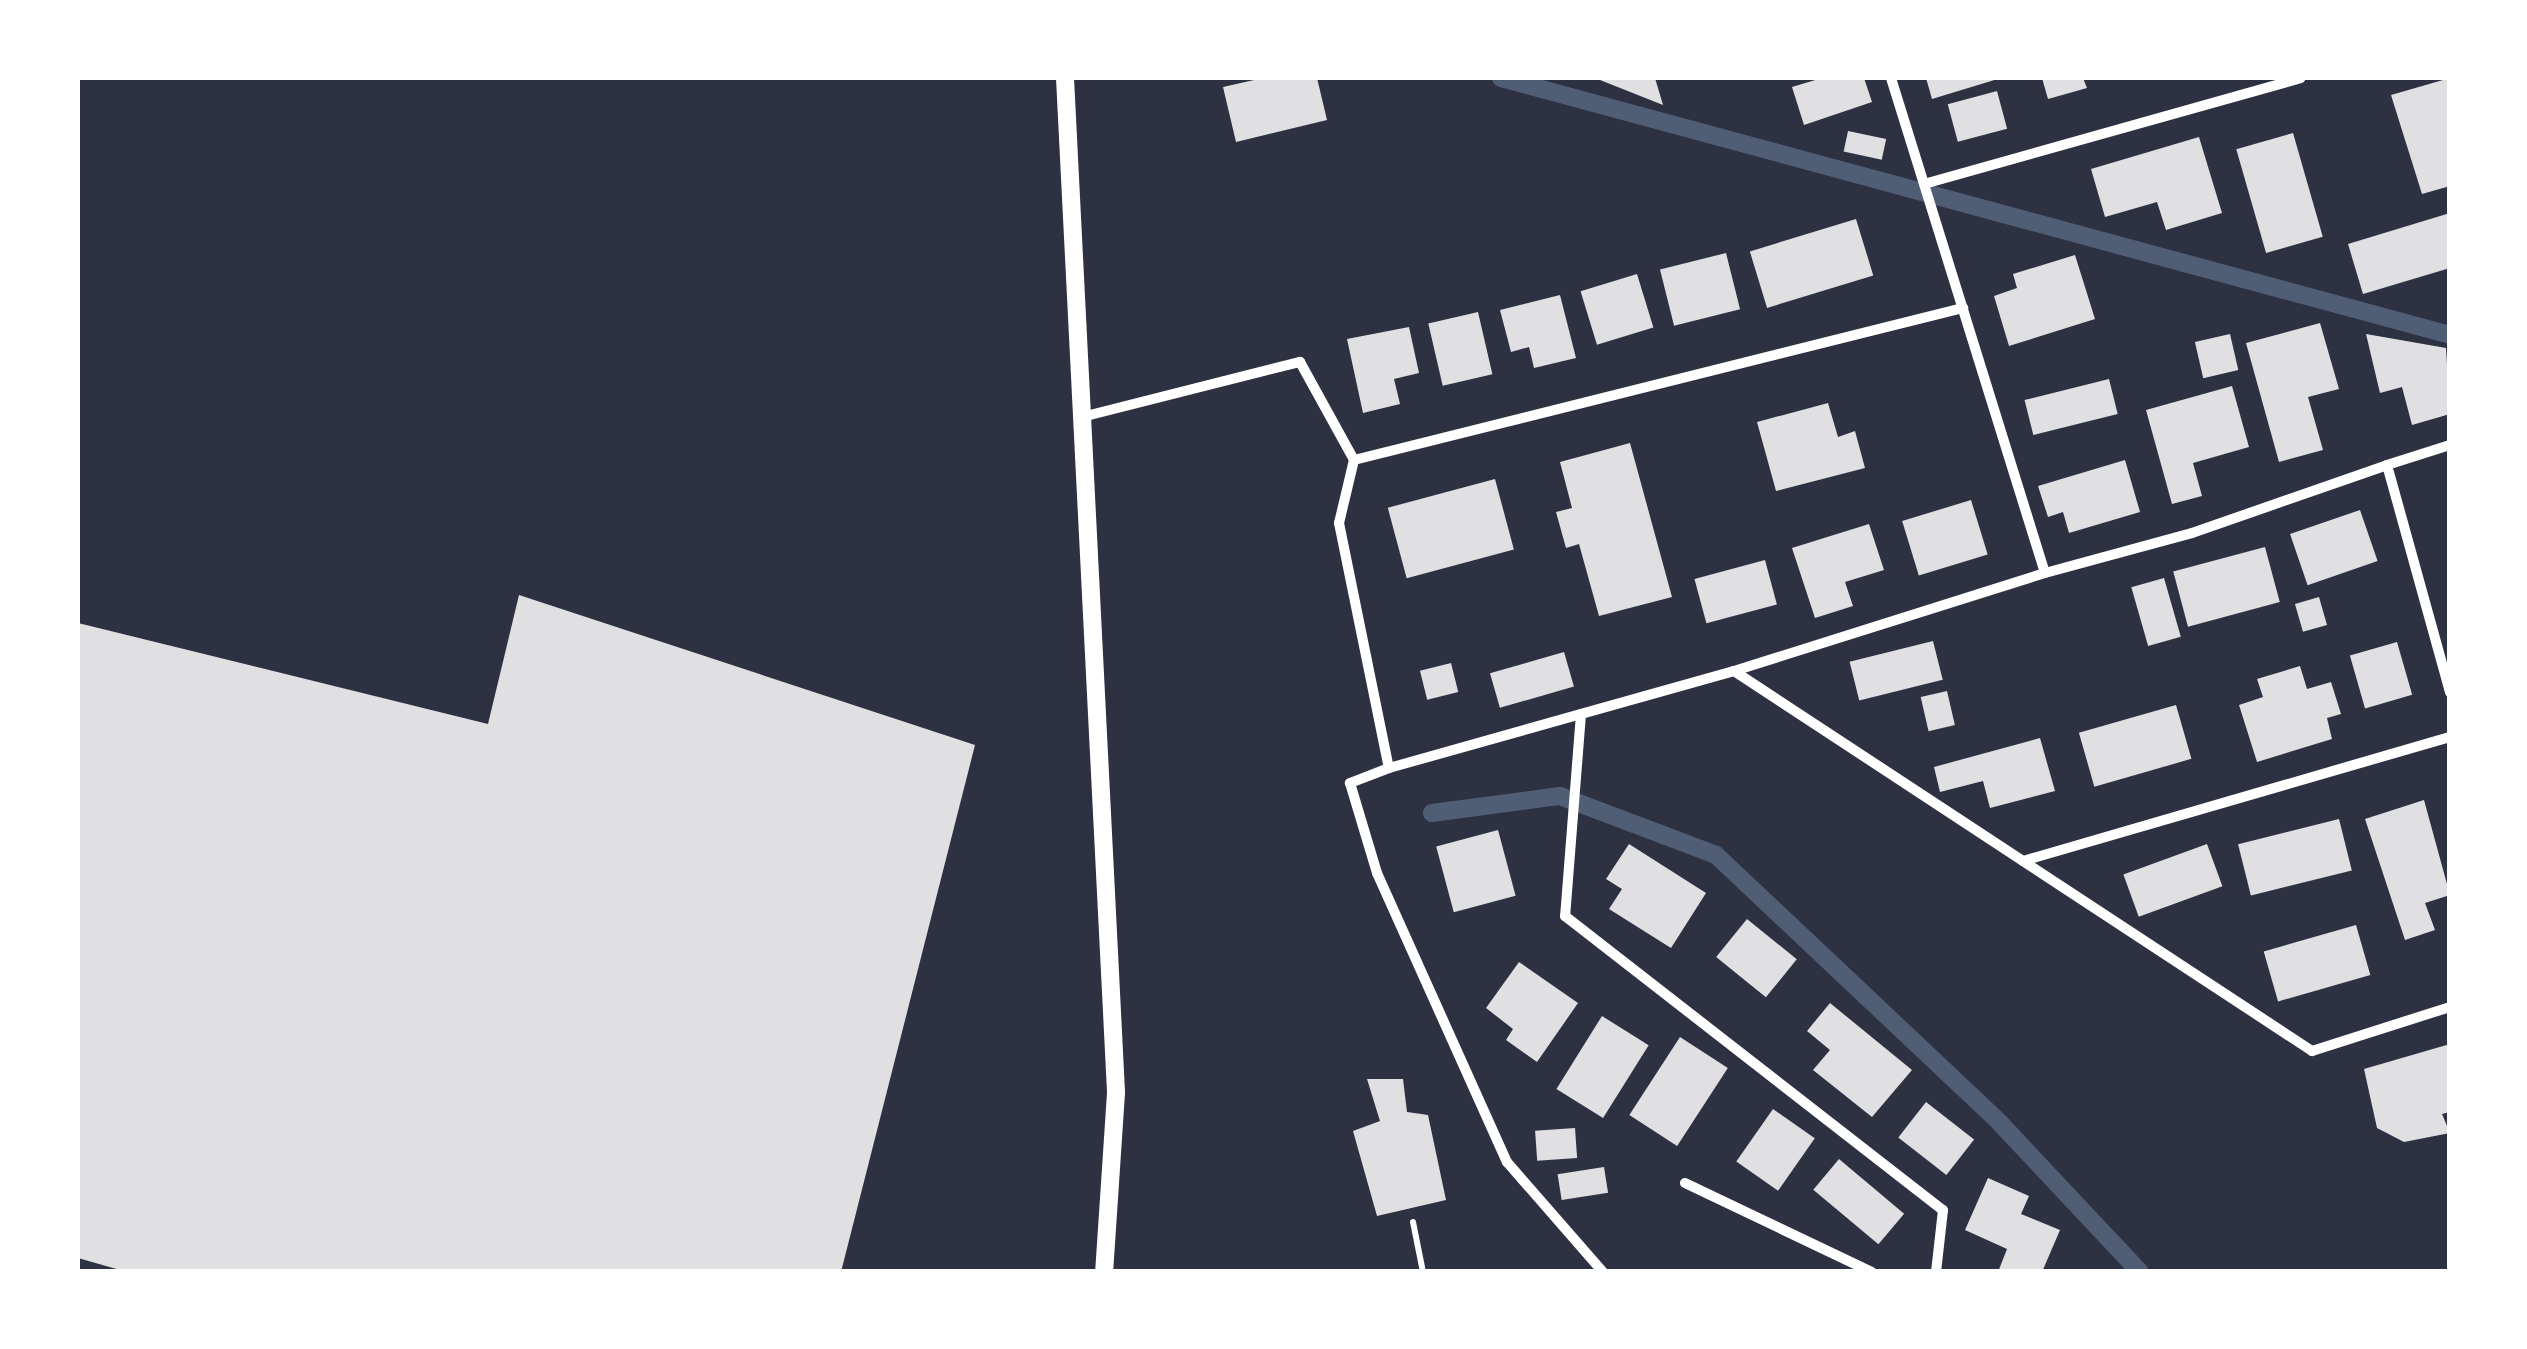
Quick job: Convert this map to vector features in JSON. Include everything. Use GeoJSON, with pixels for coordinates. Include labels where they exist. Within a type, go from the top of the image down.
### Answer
{"type":"FeatureCollection","features":[{"type":"Feature","properties":{"kind":"street"},"geometry":{"type":"LineString","coordinates":[[1065,78],[1116,1092],[1104,1272]]}},
{"type":"Feature","properties":{"kind":"street"},"geometry":{"type":"LineString","coordinates":[[1891,78],[2045,573]]}},
{"type":"Feature","properties":{"kind":"street"},"geometry":{"type":"LineString","coordinates":[[1924,184],[2300,78]]}},
{"type":"Feature","properties":{"kind":"street"},"geometry":{"type":"LineString","coordinates":[[1354,460],[1962,308]]}},
{"type":"Feature","properties":{"kind":"street"},"geometry":{"type":"LineString","coordinates":[[1082,417],[1300,362],[1354,460],[1339,523],[1389,768]]}},
{"type":"Feature","properties":{"kind":"street"},"geometry":{"type":"LineString","coordinates":[[1602,1272],[1507,1162],[1377,873],[1350,783],[1389,768],[1734,671],[2045,573],[2192,532],[2450,445]]}},
{"type":"Feature","properties":{"kind":"street"},"geometry":{"type":"LineString","coordinates":[[2387,465],[2450,692]]}},
{"type":"Feature","properties":{"kind":"street"},"geometry":{"type":"LineString","coordinates":[[1734,671],[2312,1052],[2450,1006]]}},
{"type":"Feature","properties":{"kind":"street"},"geometry":{"type":"LineString","coordinates":[[1581,714],[1565,916],[1944,1210],[1936,1272]]}},
{"type":"Feature","properties":{"kind":"street"},"geometry":{"type":"LineString","coordinates":[[2023,861],[2450,737]]}},
{"type":"Feature","properties":{"kind":"street"},"geometry":{"type":"LineString","coordinates":[[1685,1183],[1872,1272]]}},
{"type":"Feature","properties":{"kind":"path"},"geometry":{"type":"LineString","coordinates":[[1412,1222],[1423,1272]]}},
{"type":"Feature","properties":{"kind":"building"},"geometry":{"type":"Polygon","coordinates":[[[1263,78],[1317,78],[1327,120],[1236,142],[1223,87],[1263,78]]]}},
{"type":"Feature","properties":{"kind":"building"},"geometry":{"type":"Polygon","coordinates":[[[1595,78],[1655,78],[1663,105],[1595,78]]]}},
{"type":"Feature","properties":{"kind":"building"},"geometry":{"type":"Polygon","coordinates":[[[1822,78],[1864,78],[1872,102],[1804,125],[1792,87],[1822,78]]]}},
{"type":"Feature","properties":{"kind":"building"},"geometry":{"type":"Polygon","coordinates":[[[1926,78],[2001,78],[1932,99],[1926,78]]]}},
{"type":"Feature","properties":{"kind":"building"},"geometry":{"type":"Polygon","coordinates":[[[2042,78],[2083,78],[2087,88],[2048,99],[2042,78]]]}},
{"type":"Feature","properties":{"kind":"building"},"geometry":{"type":"Polygon","coordinates":[[[2450,78],[2450,186],[2422,194],[2391,95],[2450,78]]]}},
{"type":"Feature","properties":{"kind":"building"},"geometry":{"type":"Polygon","coordinates":[[[1997,91],[2007,129],[1958,142],[1948,104],[1997,91]]]}},
{"type":"Feature","properties":{"kind":"building"},"geometry":{"type":"Polygon","coordinates":[[[1848,131],[1886,139],[1882,160],[1844,152],[1848,131]]]}},
{"type":"Feature","properties":{"kind":"building"},"geometry":{"type":"Polygon","coordinates":[[[2293,133],[2323,237],[2266,253],[2236,149],[2293,133]]]}},
{"type":"Feature","properties":{"kind":"building"},"geometry":{"type":"Polygon","coordinates":[[[2199,137],[2222,213],[2166,230],[2157,202],[2105,217],[2091,169],[2199,137]]]}},
{"type":"Feature","properties":{"kind":"building"},"geometry":{"type":"Polygon","coordinates":[[[2450,213],[2450,268],[2363,294],[2348,244],[2450,213]]]}},
{"type":"Feature","properties":{"kind":"building"},"geometry":{"type":"Polygon","coordinates":[[[1856,219],[1873,275],[1767,308],[1750,251],[1856,219]]]}},
{"type":"Feature","properties":{"kind":"building"},"geometry":{"type":"Polygon","coordinates":[[[1726,253],[1740,309],[1674,326],[1660,269],[1726,253]]]}},
{"type":"Feature","properties":{"kind":"building"},"geometry":{"type":"Polygon","coordinates":[[[2075,255],[2095,319],[2009,346],[1994,296],[2017,288],[2013,274],[2075,255]]]}},
{"type":"Feature","properties":{"kind":"building"},"geometry":{"type":"Polygon","coordinates":[[[1637,274],[1653,328],[1597,345],[1581,291],[1637,274]]]}},
{"type":"Feature","properties":{"kind":"building"},"geometry":{"type":"Polygon","coordinates":[[[1560,295],[1576,358],[1534,368],[1529,347],[1511,352],[1500,310],[1560,295]]]}},
{"type":"Feature","properties":{"kind":"building"},"geometry":{"type":"Polygon","coordinates":[[[1478,312],[1492,374],[1443,386],[1428,323],[1478,312]]]}},
{"type":"Feature","properties":{"kind":"building"},"geometry":{"type":"Polygon","coordinates":[[[2320,323],[2339,389],[2308,397],[2323,450],[2279,462],[2246,343],[2320,323]]]}},
{"type":"Feature","properties":{"kind":"building"},"geometry":{"type":"Polygon","coordinates":[[[1409,327],[1419,373],[1394,379],[1400,404],[1363,413],[1347,339],[1409,327]]]}},
{"type":"Feature","properties":{"kind":"building"},"geometry":{"type":"Polygon","coordinates":[[[2230,334],[2238,370],[2203,378],[2195,342],[2230,334]]]}},
{"type":"Feature","properties":{"kind":"building"},"geometry":{"type":"Polygon","coordinates":[[[2366,334],[2446,348],[2450,414],[2412,425],[2402,387],[2380,393],[2366,334]]]}},
{"type":"Feature","properties":{"kind":"building"},"geometry":{"type":"Polygon","coordinates":[[[2109,379],[2118,414],[2033,435],[2025,400],[2109,379]]]}},
{"type":"Feature","properties":{"kind":"building"},"geometry":{"type":"Polygon","coordinates":[[[2232,386],[2249,447],[2193,463],[2202,496],[2172,504],[2146,410],[2232,386]]]}},
{"type":"Feature","properties":{"kind":"building"},"geometry":{"type":"Polygon","coordinates":[[[1828,403],[1838,437],[1855,431],[1865,468],[1776,491],[1757,422],[1828,403]]]}},
{"type":"Feature","properties":{"kind":"building"},"geometry":{"type":"Polygon","coordinates":[[[1630,443],[1672,597],[1599,616],[1579,544],[1566,548],[1556,512],[1572,508],[1560,462],[1630,443]]]}},
{"type":"Feature","properties":{"kind":"building"},"geometry":{"type":"Polygon","coordinates":[[[2125,460],[2140,512],[2069,533],[2063,512],[2048,517],[2038,486],[2125,460]]]}},
{"type":"Feature","properties":{"kind":"building"},"geometry":{"type":"Polygon","coordinates":[[[1495,479],[1514,550],[1407,578],[1388,508],[1495,479]]]}},
{"type":"Feature","properties":{"kind":"building"},"geometry":{"type":"Polygon","coordinates":[[[1971,500],[1988,555],[1919,576],[1902,521],[1971,500]]]}},
{"type":"Feature","properties":{"kind":"building"},"geometry":{"type":"Polygon","coordinates":[[[2360,510],[2378,561],[2308,585],[2290,534],[2360,510]]]}},
{"type":"Feature","properties":{"kind":"building"},"geometry":{"type":"Polygon","coordinates":[[[1869,524],[1884,570],[1845,582],[1853,606],[1815,618],[1792,548],[1869,524]]]}},
{"type":"Feature","properties":{"kind":"building"},"geometry":{"type":"Polygon","coordinates":[[[2265,547],[2280,602],[2188,627],[2173,572],[2265,547]]]}},
{"type":"Feature","properties":{"kind":"building"},"geometry":{"type":"Polygon","coordinates":[[[1765,560],[1777,604],[1706,623],[1694,579],[1765,560]]]}},
{"type":"Feature","properties":{"kind":"building"},"geometry":{"type":"Polygon","coordinates":[[[2164,578],[2181,637],[2148,646],[2131,587],[2164,578]]]}},
{"type":"Feature","properties":{"kind":"building"},"geometry":{"type":"Polygon","coordinates":[[[519,595],[975,745],[841,1272],[127,1272],[78,1258],[78,623],[488,724],[519,595]]]}},
{"type":"Feature","properties":{"kind":"building"},"geometry":{"type":"Polygon","coordinates":[[[2319,597],[2327,625],[2303,632],[2295,604],[2319,597]]]}},
{"type":"Feature","properties":{"kind":"building"},"geometry":{"type":"Polygon","coordinates":[[[1933,641],[1943,680],[1859,701],[1850,662],[1933,641]]]}},
{"type":"Feature","properties":{"kind":"building"},"geometry":{"type":"Polygon","coordinates":[[[2397,642],[2412,695],[2365,708],[2350,656],[2397,642]]]}},
{"type":"Feature","properties":{"kind":"building"},"geometry":{"type":"Polygon","coordinates":[[[1564,652],[1574,687],[1500,708],[1490,673],[1564,652]]]}},
{"type":"Feature","properties":{"kind":"building"},"geometry":{"type":"Polygon","coordinates":[[[1451,663],[1458,692],[1427,700],[1420,671],[1451,663]]]}},
{"type":"Feature","properties":{"kind":"building"},"geometry":{"type":"Polygon","coordinates":[[[2300,666],[2307,689],[2331,682],[2341,714],[2327,718],[2332,739],[2257,762],[2239,705],[2263,697],[2257,679],[2300,666]]]}},
{"type":"Feature","properties":{"kind":"building"},"geometry":{"type":"Polygon","coordinates":[[[1947,691],[1955,725],[1929,731],[1921,697],[1947,691]]]}},
{"type":"Feature","properties":{"kind":"building"},"geometry":{"type":"Polygon","coordinates":[[[2176,705],[2191,759],[2094,787],[2079,733],[2176,705]]]}},
{"type":"Feature","properties":{"kind":"building"},"geometry":{"type":"Polygon","coordinates":[[[2040,738],[2055,791],[1990,808],[1983,781],[1940,792],[1934,767],[2040,738]]]}},
{"type":"Feature","properties":{"kind":"building"},"geometry":{"type":"Polygon","coordinates":[[[2424,800],[2450,895],[2425,903],[2435,930],[2405,940],[2365,819],[2424,800]]]}},
{"type":"Feature","properties":{"kind":"building"},"geometry":{"type":"Polygon","coordinates":[[[2339,819],[2352,870],[2251,896],[2238,844],[2339,819]]]}},
{"type":"Feature","properties":{"kind":"building"},"geometry":{"type":"Polygon","coordinates":[[[1498,830],[1516,896],[1454,912],[1436,847],[1498,830]]]}},
{"type":"Feature","properties":{"kind":"building"},"geometry":{"type":"Polygon","coordinates":[[[1629,844],[1706,893],[1671,948],[1609,909],[1622,889],[1606,879],[1629,844]]]}},
{"type":"Feature","properties":{"kind":"building"},"geometry":{"type":"Polygon","coordinates":[[[2207,844],[2222,886],[2139,917],[2123,874],[2207,844]]]}},
{"type":"Feature","properties":{"kind":"building"},"geometry":{"type":"Polygon","coordinates":[[[1747,919],[1797,959],[1766,997],[1716,957],[1747,919]]]}},
{"type":"Feature","properties":{"kind":"building"},"geometry":{"type":"Polygon","coordinates":[[[2356,925],[2370,975],[2278,1001],[2264,951],[2356,925]]]}},
{"type":"Feature","properties":{"kind":"building"},"geometry":{"type":"Polygon","coordinates":[[[1519,962],[1578,1003],[1537,1062],[1506,1040],[1513,1029],[1486,1008],[1519,962]]]}},
{"type":"Feature","properties":{"kind":"building"},"geometry":{"type":"Polygon","coordinates":[[[1830,1003],[1912,1070],[1872,1117],[1813,1070],[1830,1050],[1807,1031],[1830,1003]]]}},
{"type":"Feature","properties":{"kind":"building"},"geometry":{"type":"Polygon","coordinates":[[[1602,1016],[1649,1045],[1603,1118],[1556,1089],[1602,1016]]]}},
{"type":"Feature","properties":{"kind":"building"},"geometry":{"type":"Polygon","coordinates":[[[1680,1037],[1728,1068],[1677,1146],[1629,1115],[1680,1037]]]}},
{"type":"Feature","properties":{"kind":"building"},"geometry":{"type":"Polygon","coordinates":[[[2450,1044],[2450,1112],[2442,1114],[2450,1133],[2404,1142],[2377,1128],[2364,1069],[2450,1044]]]}},
{"type":"Feature","properties":{"kind":"building"},"geometry":{"type":"Polygon","coordinates":[[[1367,1079],[1403,1079],[1407,1112],[1428,1115],[1446,1200],[1377,1216],[1353,1131],[1380,1121],[1367,1079]]]}},
{"type":"Feature","properties":{"kind":"building"},"geometry":{"type":"Polygon","coordinates":[[[1926,1102],[1974,1140],[1946,1175],[1898,1137],[1926,1102]]]}},
{"type":"Feature","properties":{"kind":"building"},"geometry":{"type":"Polygon","coordinates":[[[1773,1109],[1815,1138],[1778,1191],[1736,1161],[1773,1109]]]}},
{"type":"Feature","properties":{"kind":"building"},"geometry":{"type":"Polygon","coordinates":[[[1575,1128],[1577,1158],[1537,1161],[1535,1131],[1575,1128]]]}},
{"type":"Feature","properties":{"kind":"building"},"geometry":{"type":"Polygon","coordinates":[[[1839,1159],[1904,1214],[1878,1244],[1813,1190],[1839,1159]]]}},
{"type":"Feature","properties":{"kind":"building"},"geometry":{"type":"Polygon","coordinates":[[[1604,1167],[1608,1193],[1562,1200],[1558,1174],[1604,1167]]]}},
{"type":"Feature","properties":{"kind":"building"},"geometry":{"type":"Polygon","coordinates":[[[1988,1178],[2029,1196],[2021,1214],[2060,1230],[2042,1272],[1998,1272],[2007,1249],[1965,1230],[1988,1178]]]}},
{"type":"Feature","properties":{"kind":"waterway"},"geometry":{"type":"LineString","coordinates":[[1501,78],[2450,335]]}},
{"type":"Feature","properties":{"kind":"waterway"},"geometry":{"type":"LineString","coordinates":[[1432,813],[1560,796],[1716,855],[2000,1123],[2140,1272]]}}]}
